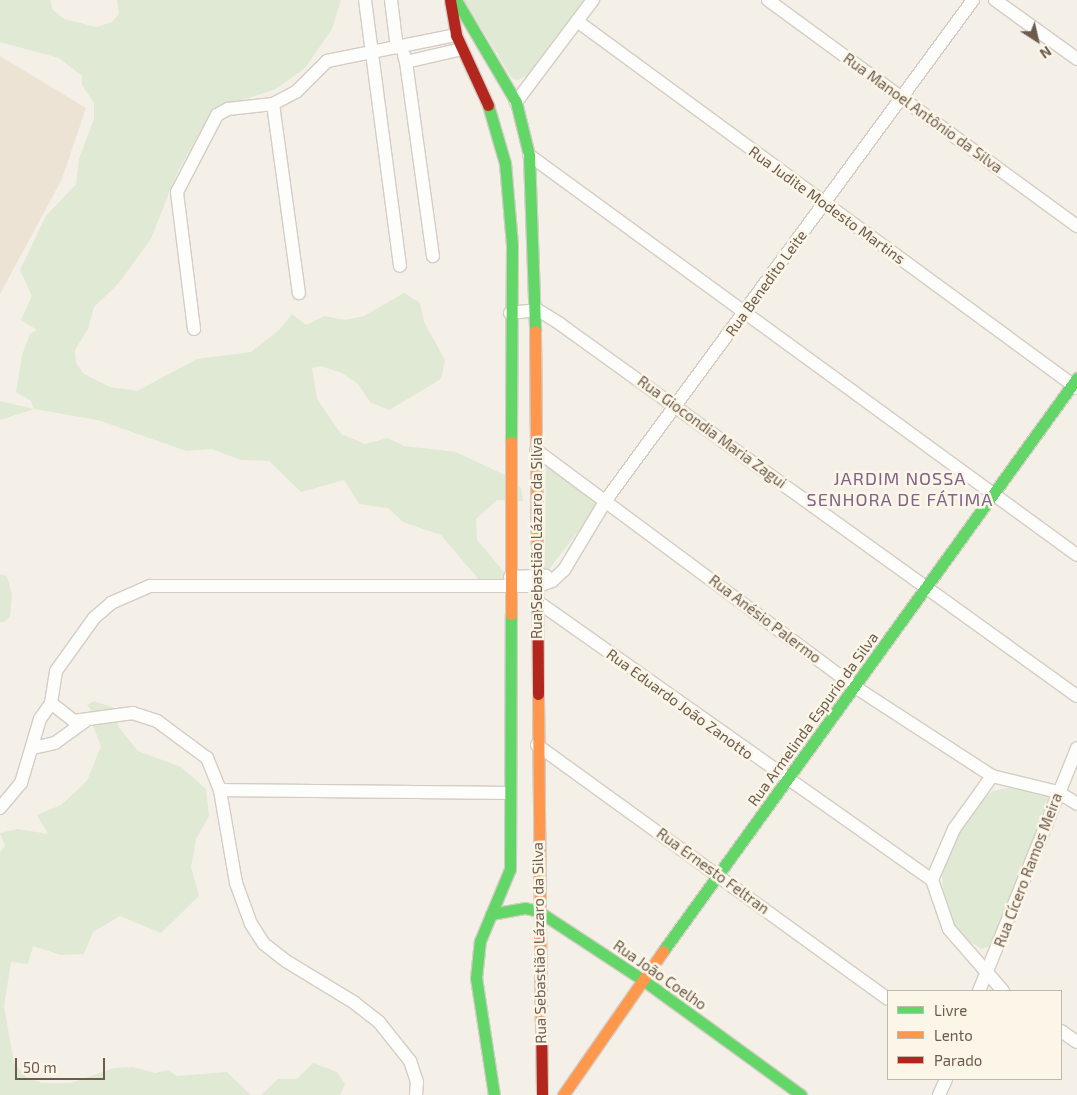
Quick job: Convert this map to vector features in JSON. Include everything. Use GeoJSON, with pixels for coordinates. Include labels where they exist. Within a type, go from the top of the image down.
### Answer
{"type":"FeatureCollection","features":[{"type":"Feature","properties":{"kind":"street"},"geometry":{"type":"LineString","coordinates":[[365,0],[400,266]]}},
{"type":"Feature","properties":{"kind":"street"},"geometry":{"type":"LineString","coordinates":[[391,0],[400,48],[406,62],[433,256]]}},
{"type":"Feature","properties":{"kind":"street","name":"Rua Sebastião Lázaro da Silva"},"geometry":{"type":"LineString","coordinates":[[450,0],[456,35],[494,117],[505,163],[512,245],[510,313],[510,869],[480,941],[476,978],[494,1095]]}},
{"type":"Feature","properties":{"kind":"street","name":"Rua Sebastião Lázaro da Silva"},"geometry":{"type":"LineString","coordinates":[[456,0],[516,102],[529,155],[538,310],[536,450],[539,581],[537,745],[542,1095]]}},
{"type":"Feature","properties":{"kind":"street"},"geometry":{"type":"LineString","coordinates":[[516,102],[593,0]]}},
{"type":"Feature","properties":{"kind":"street","name":"Rua Manoel Antônio da Silva"},"geometry":{"type":"LineString","coordinates":[[768,0],[902,96],[1077,226]]}},
{"type":"Feature","properties":{"kind":"street","name":"Rua Benedito Leite"},"geometry":{"type":"LineString","coordinates":[[539,581],[552,581],[564,570],[606,500],[972,0]]}},
{"type":"Feature","properties":{"kind":"street"},"geometry":{"type":"LineString","coordinates":[[995,0],[1077,59]]}},
{"type":"Feature","properties":{"kind":"street","name":"Rua Judite Modesto Martins"},"geometry":{"type":"LineString","coordinates":[[577,21],[824,203],[1076,384]]}},
{"type":"Feature","properties":{"kind":"street"},"geometry":{"type":"LineString","coordinates":[[194,329],[177,192],[217,115],[228,109],[273,104],[296,92],[328,61],[400,48],[456,35]]}},
{"type":"Feature","properties":{"kind":"street"},"geometry":{"type":"LineString","coordinates":[[406,62],[462,49]]}},
{"type":"Feature","properties":{"kind":"street"},"geometry":{"type":"LineString","coordinates":[[273,104],[299,293]]}},
{"type":"Feature","properties":{"kind":"street"},"geometry":{"type":"LineString","coordinates":[[529,155],[746,310],[995,492],[1077,555]]}},
{"type":"Feature","properties":{"kind":"street"},"geometry":{"type":"LineString","coordinates":[[510,313],[538,310]]}},
{"type":"Feature","properties":{"kind":"street","name":"Rua Giocondia Maria Zagui"},"geometry":{"type":"LineString","coordinates":[[538,310],[675,405],[1077,696]]}},
{"type":"Feature","properties":{"kind":"street","name":"Rua Armelinda Espurio da Silva"},"geometry":{"type":"LineString","coordinates":[[563,1095],[717,873],[787,781],[995,492],[1076,384]]}},
{"type":"Feature","properties":{"kind":"street","name":"Rua Anésio Palermo"},"geometry":{"type":"LineString","coordinates":[[536,450],[606,500],[855,687],[992,776],[1058,792],[1077,804]]}},
{"type":"Feature","properties":{"kind":"street"},"geometry":{"type":"LineString","coordinates":[[0,808],[21,782],[33,748],[40,719],[51,703],[56,671],[94,618],[111,603],[150,586],[539,581]]}},
{"type":"Feature","properties":{"kind":"street","name":"Rua Eduardo João Zanotto"},"geometry":{"type":"LineString","coordinates":[[538,602],[787,781],[932,880]]}},
{"type":"Feature","properties":{"kind":"street"},"geometry":{"type":"LineString","coordinates":[[51,703],[74,720],[85,721],[133,713],[157,721],[207,758],[220,790],[236,882],[251,924],[264,944],[379,1022],[410,1061],[417,1082],[416,1095]]}},
{"type":"Feature","properties":{"kind":"street"},"geometry":{"type":"LineString","coordinates":[[33,748],[55,743],[85,721]]}},
{"type":"Feature","properties":{"kind":"street","name":"Rua Ernesto Feltran"},"geometry":{"type":"LineString","coordinates":[[537,745],[887,997]]}},
{"type":"Feature","properties":{"kind":"street","name":"Rua Cícero Ramos Meira"},"geometry":{"type":"LineString","coordinates":[[979,990],[1077,748]]}},
{"type":"Feature","properties":{"kind":"street"},"geometry":{"type":"LineString","coordinates":[[992,776],[954,829],[932,880],[949,929],[987,968],[1003,990]]}},
{"type":"Feature","properties":{"kind":"street"},"geometry":{"type":"LineString","coordinates":[[220,790],[509,794]]}},
{"type":"Feature","properties":{"kind":"street"},"geometry":{"type":"LineString","coordinates":[[491,914],[525,908],[538,911]]}},
{"type":"Feature","properties":{"kind":"street","name":"Rua João Coelho"},"geometry":{"type":"LineString","coordinates":[[538,911],[643,980],[800,1095]]}},
{"type":"Feature","properties":{"kind":"street"},"geometry":{"type":"LineString","coordinates":[[1062,1031],[1077,1042]]}},
{"type":"Feature","properties":{"kind":"street"},"geometry":{"type":"LineString","coordinates":[[542,1076],[560,1082],[573,1078]]}},
{"type":"Feature","properties":{"kind":"street"},"geometry":{"type":"LineString","coordinates":[[939,1095],[946,1080]]}},
{"type":"Feature","properties":{"kind":"shaded area"},"geometry":{"type":"Polygon","coordinates":[[[0,56],[86,108],[62,179],[0,294],[0,56]]]}},
{"type":"Feature","properties":{"kind":"green space"},"geometry":{"type":"Polygon","coordinates":[[[0,0],[50,0],[53,10],[64,19],[96,27],[112,22],[119,14],[117,0],[341,0],[332,29],[305,68],[276,89],[224,106],[205,123],[176,175],[151,239],[118,284],[94,307],[88,329],[75,350],[76,363],[84,374],[110,387],[137,391],[197,359],[251,352],[279,330],[292,314],[306,325],[325,316],[345,320],[364,316],[404,293],[420,303],[424,322],[445,360],[441,379],[389,410],[370,402],[358,384],[342,373],[321,366],[312,368],[317,399],[341,434],[365,444],[388,438],[404,446],[456,452],[509,477],[521,488],[523,501],[497,500],[476,519],[477,540],[511,580],[486,588],[441,535],[403,522],[388,508],[359,504],[344,480],[301,492],[269,461],[241,460],[212,449],[186,451],[98,420],[34,409],[31,401],[16,392],[22,355],[30,334],[37,330],[21,320],[32,296],[20,270],[46,216],[76,184],[79,159],[94,119],[94,103],[82,85],[82,76],[59,58],[0,42],[0,0]]]}},
{"type":"Feature","properties":{"kind":"green space"},"geometry":{"type":"Polygon","coordinates":[[[464,0],[584,0],[528,75],[518,80],[512,78],[464,0]]]}},
{"type":"Feature","properties":{"kind":"green space"},"geometry":{"type":"Polygon","coordinates":[[[0,401],[34,409],[0,420],[0,401]]]}},
{"type":"Feature","properties":{"kind":"green space"},"geometry":{"type":"Polygon","coordinates":[[[546,464],[599,504],[547,572],[545,570],[546,464]]]}},
{"type":"Feature","properties":{"kind":"green space"},"geometry":{"type":"Polygon","coordinates":[[[0,574],[7,576],[12,594],[10,617],[4,622],[0,622],[0,574]]]}},
{"type":"Feature","properties":{"kind":"green space"},"geometry":{"type":"Polygon","coordinates":[[[94,701],[114,708],[118,726],[138,751],[181,767],[206,789],[209,816],[196,839],[191,867],[199,896],[161,933],[120,916],[93,932],[84,954],[61,955],[33,946],[28,964],[11,962],[4,1006],[14,1063],[26,1077],[42,1083],[71,1083],[114,1068],[133,1067],[155,1073],[168,1070],[177,1076],[227,1072],[251,1095],[0,1095],[0,852],[5,846],[0,833],[18,829],[48,834],[37,815],[61,805],[87,781],[101,746],[91,721],[93,712],[87,705],[94,701]]]}},
{"type":"Feature","properties":{"kind":"green space"},"geometry":{"type":"Polygon","coordinates":[[[1013,787],[1050,796],[1052,801],[993,945],[982,949],[964,938],[953,925],[943,895],[942,874],[951,843],[982,800],[993,791],[1013,787]]]}},
{"type":"Feature","properties":{"kind":"green space"},"geometry":{"type":"Polygon","coordinates":[[[313,1063],[337,1072],[345,1084],[340,1095],[261,1095],[278,1079],[297,1079],[313,1063]]]}},
{"type":"Feature","properties":{"kind":"traffic: fast"},"geometry":{"type":"LineString","coordinates":[[456,0],[516,102],[529,155],[535,331]]}},
{"type":"Feature","properties":{"kind":"traffic: fast"},"geometry":{"type":"LineString","coordinates":[[488,105],[505,163],[512,245],[511,442]]}},
{"type":"Feature","properties":{"kind":"traffic: fast"},"geometry":{"type":"LineString","coordinates":[[663,951],[1077,378]]}},
{"type":"Feature","properties":{"kind":"traffic: fast"},"geometry":{"type":"LineString","coordinates":[[494,1095],[476,978],[480,941],[510,869],[511,614]]}},
{"type":"Feature","properties":{"kind":"traffic: fast"},"geometry":{"type":"LineString","coordinates":[[491,914],[525,908],[538,911],[643,980],[801,1095]]}},
{"type":"Feature","properties":{"kind":"traffic: slow"},"geometry":{"type":"LineString","coordinates":[[535,331],[537,545]]}},
{"type":"Feature","properties":{"kind":"traffic: slow"},"geometry":{"type":"LineString","coordinates":[[511,442],[511,614]]}},
{"type":"Feature","properties":{"kind":"traffic: slow"},"geometry":{"type":"LineString","coordinates":[[538,694],[541,1021]]}},
{"type":"Feature","properties":{"kind":"traffic: slow"},"geometry":{"type":"LineString","coordinates":[[563,1095],[663,951]]}},
{"type":"Feature","properties":{"kind":"traffic: jam"},"geometry":{"type":"LineString","coordinates":[[450,0],[456,35],[488,105]]}},
{"type":"Feature","properties":{"kind":"traffic: jam"},"geometry":{"type":"LineString","coordinates":[[537,545],[538,694]]}},
{"type":"Feature","properties":{"kind":"traffic: jam"},"geometry":{"type":"LineString","coordinates":[[541,1021],[542,1095]]}},
{"type":"Feature","properties":{"kind":"district","name":"JARDIM NOSSA SENHORA DE FÁTIMA"},"geometry":{"type":"Point","coordinates":[900,489]}}]}
